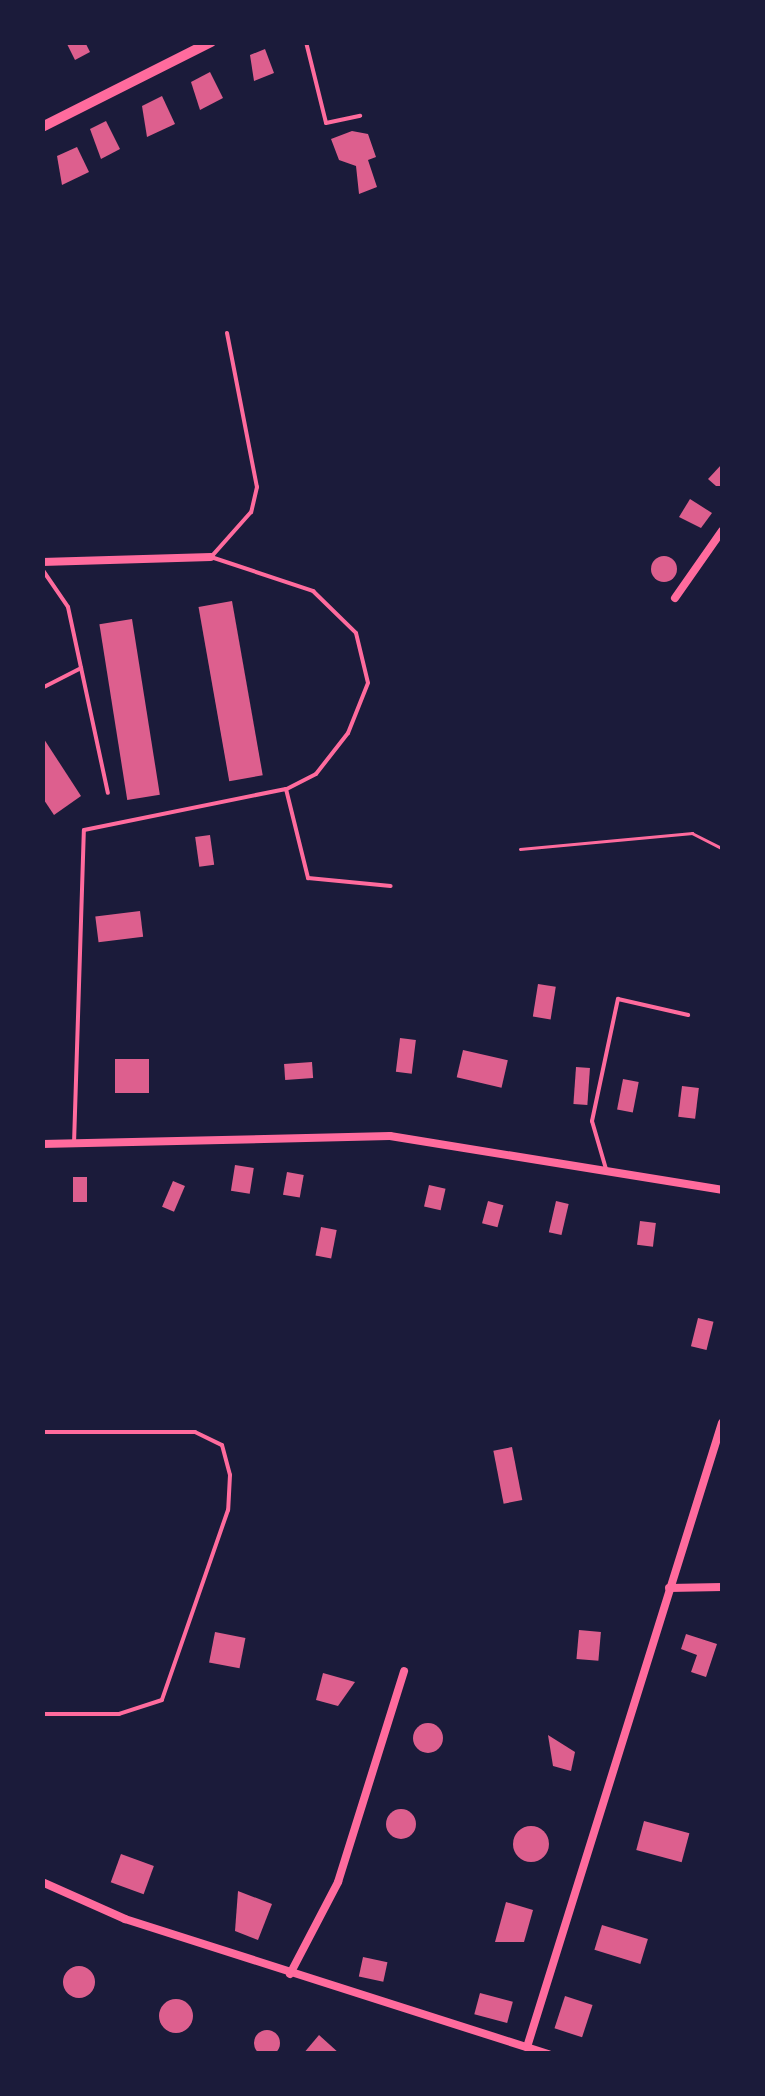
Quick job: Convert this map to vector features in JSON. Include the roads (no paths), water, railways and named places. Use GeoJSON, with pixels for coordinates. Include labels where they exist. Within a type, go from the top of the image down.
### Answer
{"type":"FeatureCollection","features":[{"type":"Feature","properties":{"kind":"main road"},"geometry":{"type":"LineString","coordinates":[[42,127],[211,42]]}},
{"type":"Feature","properties":{"kind":"street"},"geometry":{"type":"LineString","coordinates":[[674,598],[722,532]]}},
{"type":"Feature","properties":{"kind":"street"},"geometry":{"type":"LineString","coordinates":[[42,566],[210,557]]}},
{"type":"Feature","properties":{"kind":"street"},"geometry":{"type":"LineString","coordinates":[[42,1144],[390,1136],[722,1190]]}},
{"type":"Feature","properties":{"kind":"street"},"geometry":{"type":"LineString","coordinates":[[527,2047],[722,1424]]}},
{"type":"Feature","properties":{"kind":"street"},"geometry":{"type":"LineString","coordinates":[[670,1588],[722,1586]]}},
{"type":"Feature","properties":{"kind":"street"},"geometry":{"type":"LineString","coordinates":[[290,1974],[338,1882],[404,1671]]}},
{"type":"Feature","properties":{"kind":"street"},"geometry":{"type":"LineString","coordinates":[[42,1882],[290,1974],[549,2054]]}},
{"type":"Feature","properties":{"kind":"lane"},"geometry":{"type":"LineString","coordinates":[[306,42],[326,123],[360,116]]}},
{"type":"Feature","properties":{"kind":"lane"},"geometry":{"type":"LineString","coordinates":[[74,1144],[84,830],[286,789],[316,774],[348,733],[368,684],[356,632],[312,591],[210,557],[251,512],[258,487],[227,332]]}},
{"type":"Feature","properties":{"kind":"lane"},"geometry":{"type":"LineString","coordinates":[[42,566],[68,606],[108,793]]}},
{"type":"Feature","properties":{"kind":"lane"},"geometry":{"type":"LineString","coordinates":[[42,688],[81,668]]}},
{"type":"Feature","properties":{"kind":"lane"},"geometry":{"type":"LineString","coordinates":[[286,789],[308,878],[391,886]]}},
{"type":"Feature","properties":{"kind":"lane"},"geometry":{"type":"LineString","coordinates":[[606,1169],[592,1121],[618,999],[688,1015]]}},
{"type":"Feature","properties":{"kind":"lane"},"geometry":{"type":"LineString","coordinates":[[42,1432],[194,1432],[222,1445],[230,1475],[228,1510],[162,1700],[119,1714],[42,1714]]}}]}
